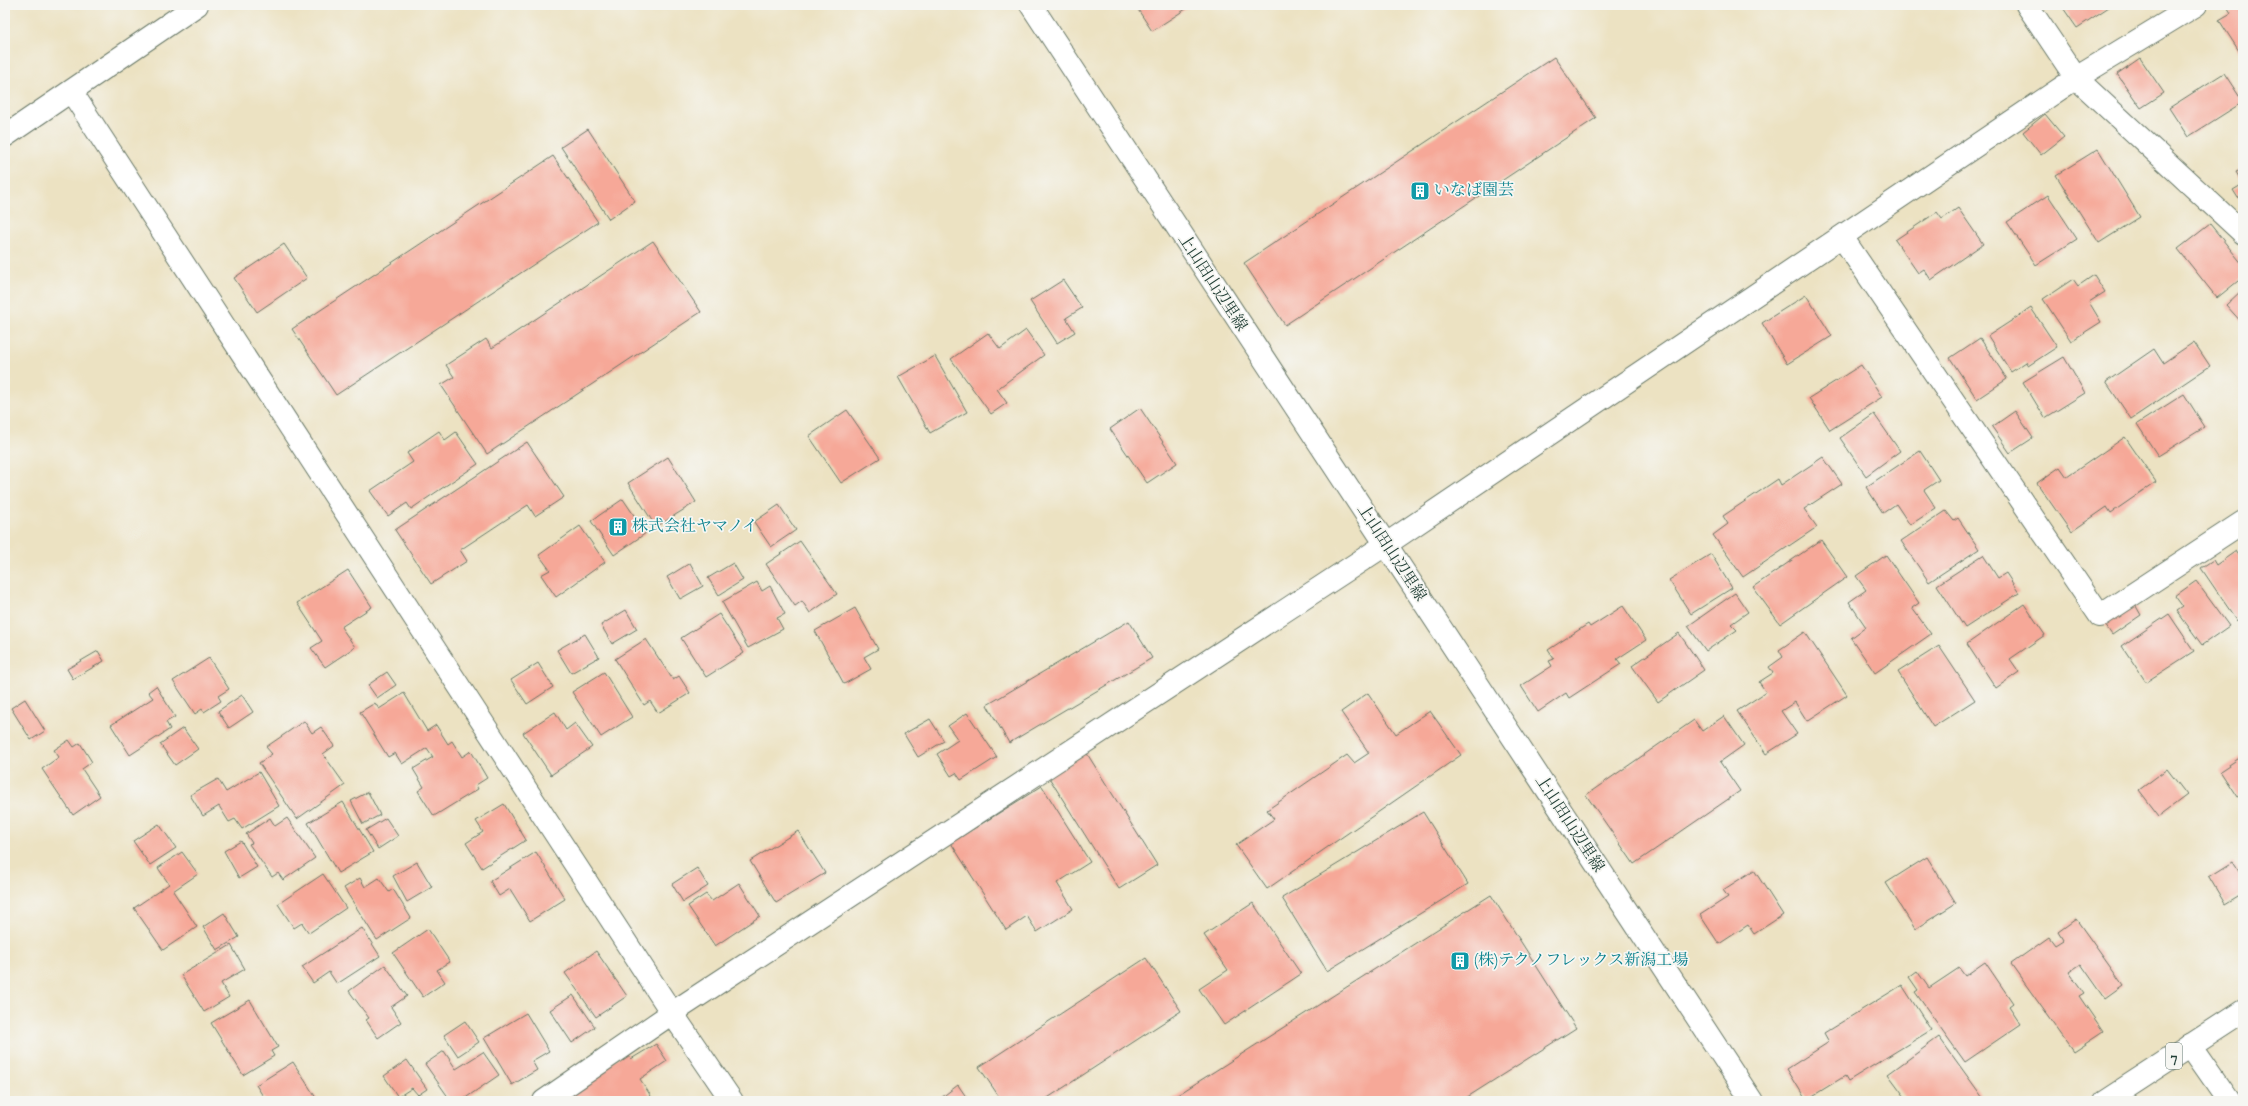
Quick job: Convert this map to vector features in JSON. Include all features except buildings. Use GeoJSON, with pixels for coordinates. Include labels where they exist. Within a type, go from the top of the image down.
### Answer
{"type":"FeatureCollection","features":[{"type":"Feature","properties":{"kind":"main road"},"geometry":{"type":"LineString","coordinates":[[5,136],[197,5]]}},
{"type":"Feature","properties":{"kind":"main road","name":"上山田山辺里線"},"geometry":{"type":"LineString","coordinates":[[1031,5],[1752,1101]]}},
{"type":"Feature","properties":{"kind":"main road"},"geometry":{"type":"LineString","coordinates":[[2027,5],[2076,78],[2243,233]]}},
{"type":"Feature","properties":{"kind":"main road"},"geometry":{"type":"LineString","coordinates":[[544,1101],[672,1013],[1385,545],[2076,78],[2196,5]]}},
{"type":"Feature","properties":{"kind":"main road"},"geometry":{"type":"LineString","coordinates":[[71,91],[672,1013],[732,1101]]}},
{"type":"Feature","properties":{"kind":"main road"},"geometry":{"type":"LineString","coordinates":[[1842,237],[2100,616],[2243,522]]}},
{"type":"Feature","properties":{"kind":"main road","name":"7"},"geometry":{"type":"LineString","coordinates":[[2105,1101],[2243,1011]]}},
{"type":"Feature","properties":{"kind":"main road"},"geometry":{"type":"LineString","coordinates":[[2190,1045],[2229,1101]]}},
{"type":"Feature","properties":{"kind":"place","name":"いなば園芸"},"geometry":{"type":"Point","coordinates":[1420,191]}},
{"type":"Feature","properties":{"kind":"place","name":"株式会社ヤマノイ"},"geometry":{"type":"Point","coordinates":[618,527]}},
{"type":"Feature","properties":{"kind":"place","name":"(株)テクノフレックス新潟工場"},"geometry":{"type":"Point","coordinates":[1460,961]}}]}
